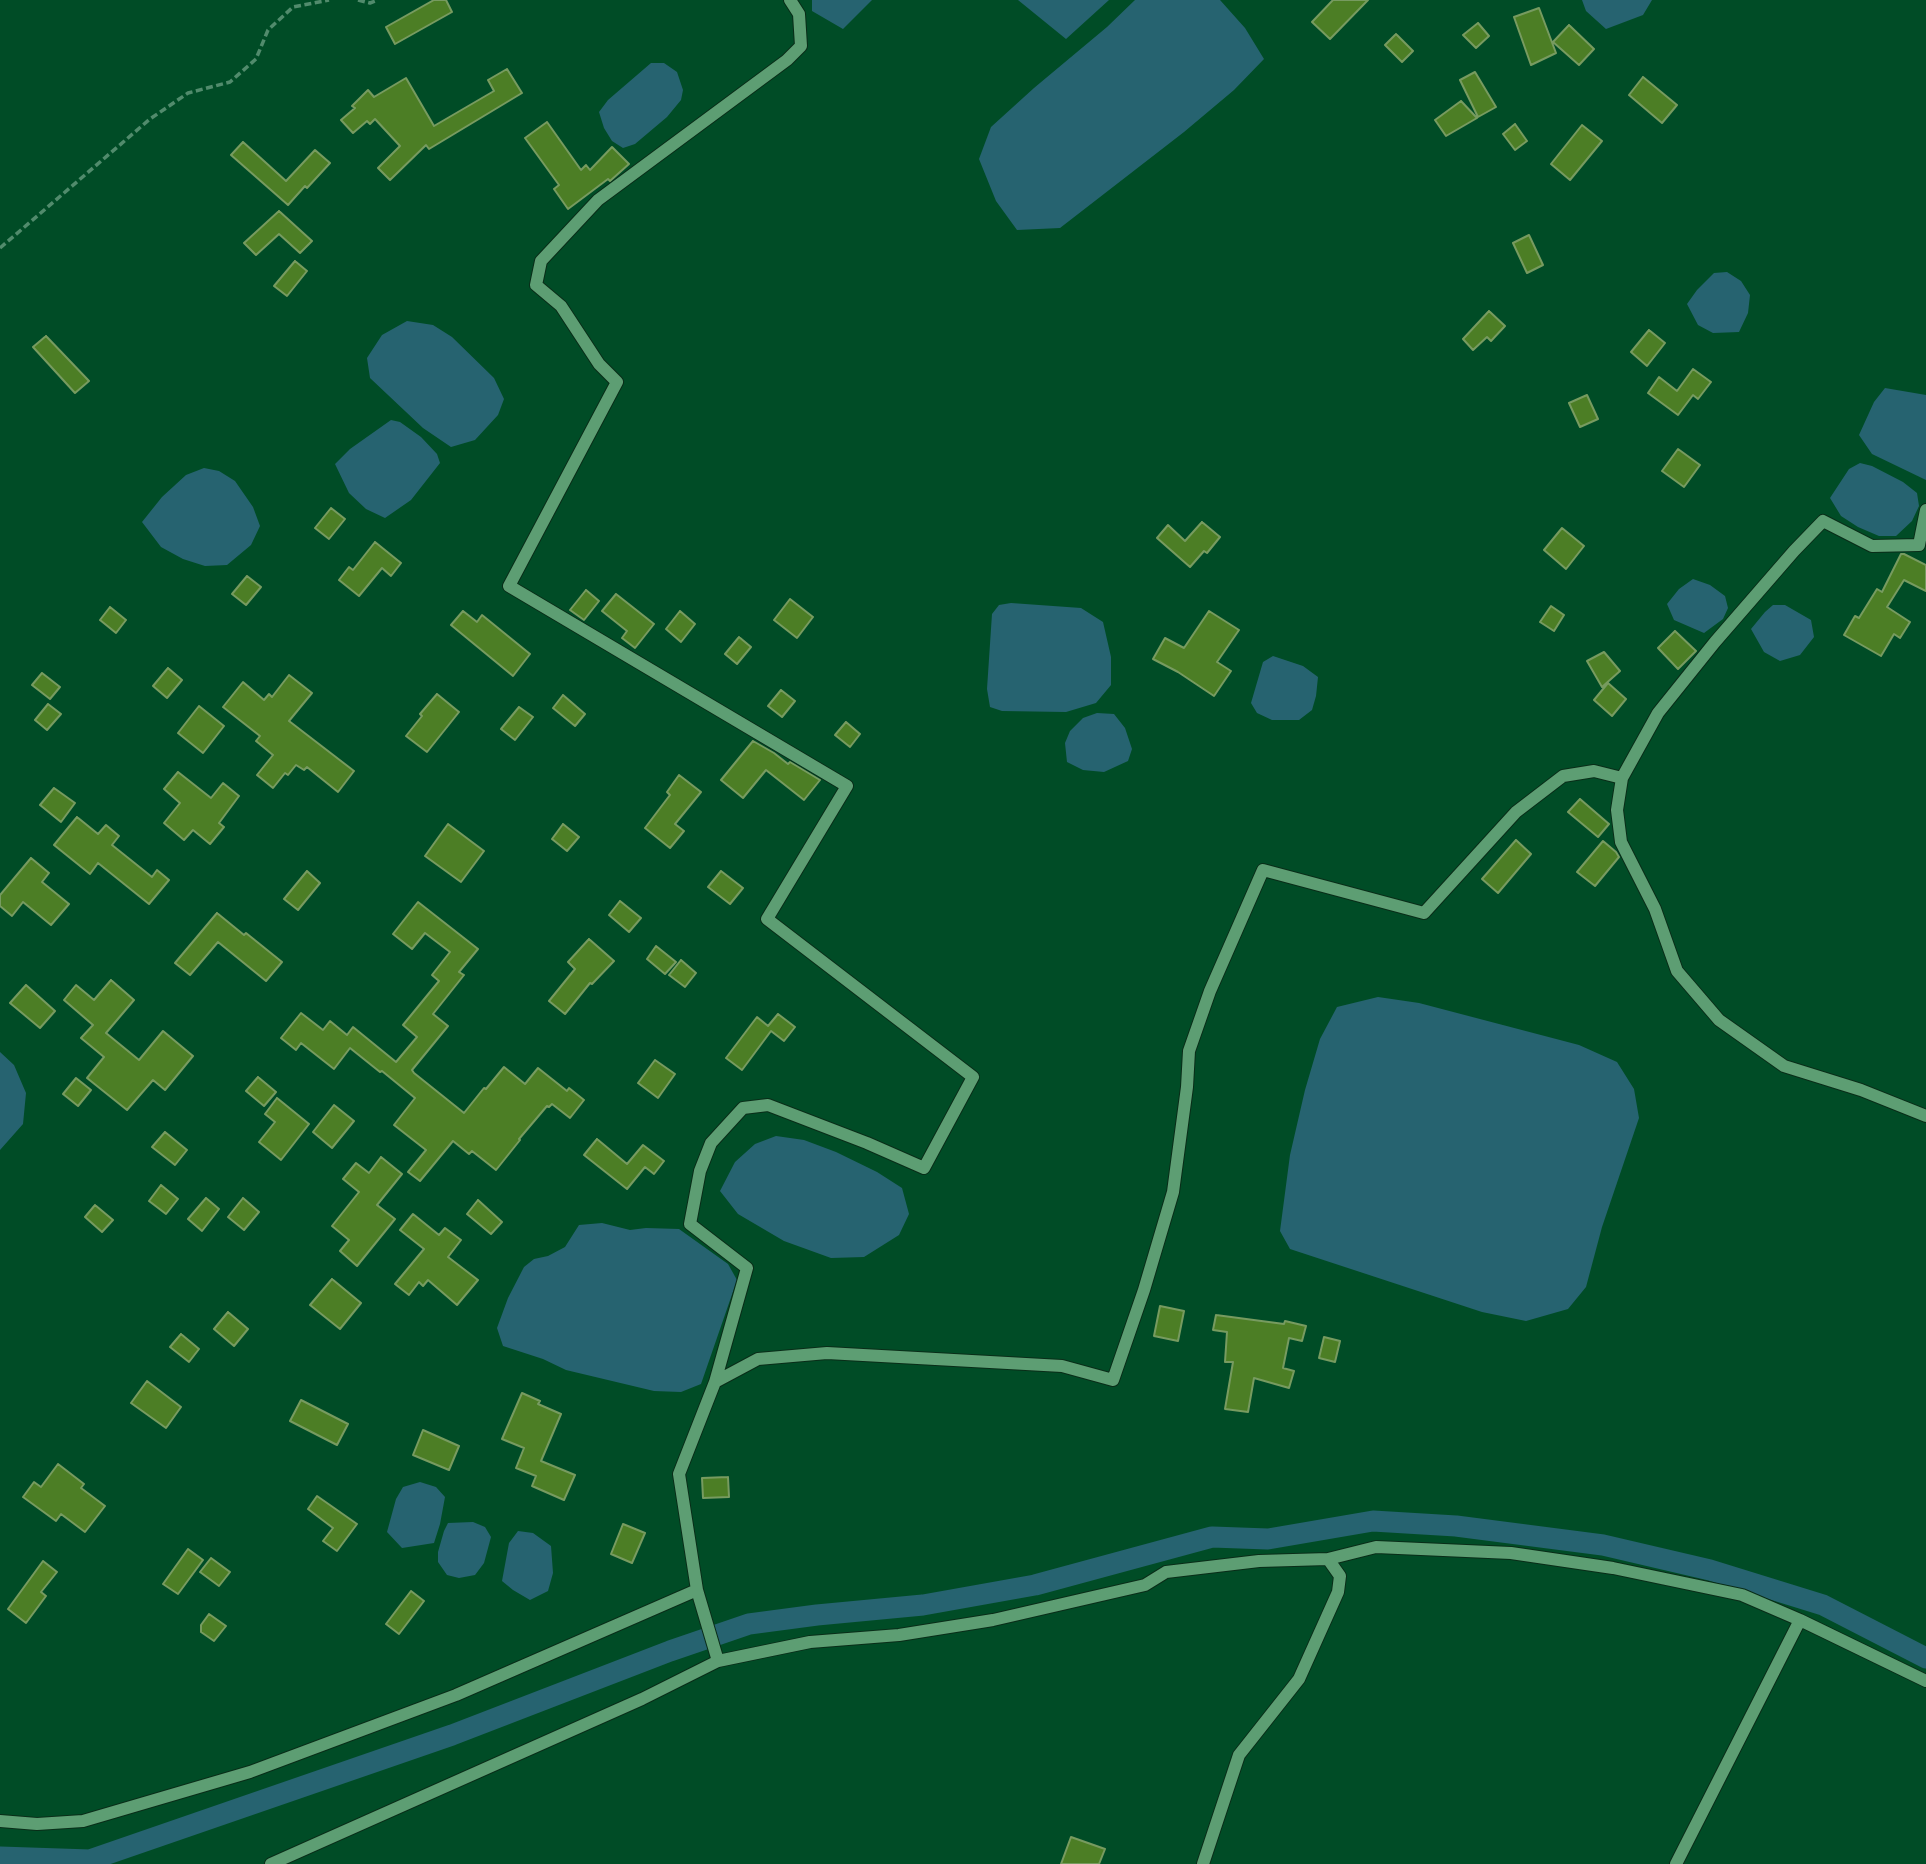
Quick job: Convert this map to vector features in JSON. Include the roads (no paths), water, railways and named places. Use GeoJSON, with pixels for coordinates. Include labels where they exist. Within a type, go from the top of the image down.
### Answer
{"type":"FeatureCollection","features":[{"type":"Feature","properties":{"kind":"street"},"geometry":{"type":"LineString","coordinates":[[718,1661],[697,1590],[679,1474],[715,1382],[747,1268],[690,1224],[700,1171],[711,1143],[743,1108],[768,1105],[924,1168],[974,1077],[767,919],[847,786],[509,586],[617,382],[599,364],[561,306],[536,285],[541,261],[598,200],[787,60],[802,46],[799,14],[790,0]]}},
{"type":"Feature","properties":{"kind":"street"},"geometry":{"type":"LineString","coordinates":[[1926,510],[1922,547],[1872,546],[1823,521],[1715,642],[1658,713],[1622,778],[1617,810],[1620,842],[1655,909],[1677,971],[1718,1020],[1784,1066],[1861,1090],[1926,1116]]}},
{"type":"Feature","properties":{"kind":"street"},"geometry":{"type":"LineString","coordinates":[[715,1382],[758,1359],[827,1353],[1062,1366],[1113,1380],[1144,1290],[1173,1192],[1189,1051],[1210,991],[1263,870],[1424,913],[1516,813],[1563,776],[1594,771],[1622,778]]}},
{"type":"Feature","properties":{"kind":"street"},"geometry":{"type":"LineString","coordinates":[[271,1864],[642,1699],[718,1661],[810,1642],[899,1635],[993,1620],[1145,1585],[1166,1572],[1259,1561],[1328,1559],[1376,1547],[1511,1552],[1612,1568],[1742,1595],[1926,1681]]}},
{"type":"Feature","properties":{"kind":"street"},"geometry":{"type":"LineString","coordinates":[[1203,1864],[1238,1755],[1299,1679],[1338,1592],[1340,1576],[1328,1559]]}},
{"type":"Feature","properties":{"kind":"street"},"geometry":{"type":"LineString","coordinates":[[0,1821],[37,1824],[83,1821],[250,1772],[456,1695],[697,1590]]}},
{"type":"Feature","properties":{"kind":"street"},"geometry":{"type":"LineString","coordinates":[[1676,1864],[1800,1620]]}},
{"type":"Feature","properties":{"kind":"water"},"geometry":{"type":"Polygon","coordinates":[[[812,0],[872,0],[843,29],[812,11],[812,0]]]}},
{"type":"Feature","properties":{"kind":"water"},"geometry":{"type":"Polygon","coordinates":[[[1018,0],[1109,0],[1066,39],[1018,0]]]}},
{"type":"Feature","properties":{"kind":"water"},"geometry":{"type":"Polygon","coordinates":[[[1135,0],[1220,0],[1245,28],[1264,59],[1234,90],[1184,132],[1060,228],[1017,230],[996,201],[979,159],[991,127],[1135,0]]]}},
{"type":"Feature","properties":{"kind":"water"},"geometry":{"type":"Polygon","coordinates":[[[1582,0],[1652,0],[1643,15],[1606,29],[1586,11],[1582,0]]]}},
{"type":"Feature","properties":{"kind":"water"},"geometry":{"type":"Polygon","coordinates":[[[651,63],[664,63],[677,72],[683,90],[681,100],[667,117],[635,144],[623,148],[612,141],[599,112],[608,100],[651,63]]]}},
{"type":"Feature","properties":{"kind":"water"},"geometry":{"type":"Polygon","coordinates":[[[1727,272],[1741,281],[1750,295],[1748,313],[1739,332],[1713,333],[1698,325],[1687,304],[1714,273],[1727,272]]]}},
{"type":"Feature","properties":{"kind":"water"},"geometry":{"type":"Polygon","coordinates":[[[407,321],[433,325],[452,337],[494,378],[504,399],[498,415],[475,440],[451,447],[423,428],[370,378],[367,358],[382,335],[407,321]]]}},
{"type":"Feature","properties":{"kind":"water"},"geometry":{"type":"Polygon","coordinates":[[[1885,388],[1926,395],[1926,480],[1872,454],[1859,435],[1874,402],[1885,388]]]}},
{"type":"Feature","properties":{"kind":"water"},"geometry":{"type":"Polygon","coordinates":[[[391,420],[400,422],[421,437],[437,454],[440,463],[411,500],[385,518],[366,509],[349,493],[335,464],[350,449],[391,420]]]}},
{"type":"Feature","properties":{"kind":"water"},"geometry":{"type":"Polygon","coordinates":[[[1860,463],[1872,466],[1903,482],[1917,493],[1919,506],[1912,521],[1896,536],[1879,536],[1858,527],[1841,516],[1830,498],[1849,469],[1860,463]]]}},
{"type":"Feature","properties":{"kind":"water"},"geometry":{"type":"Polygon","coordinates":[[[204,468],[219,471],[235,481],[253,507],[260,526],[251,545],[227,565],[205,566],[183,559],[161,547],[142,522],[162,497],[186,475],[204,468]]]}},
{"type":"Feature","properties":{"kind":"water"},"geometry":{"type":"Polygon","coordinates":[[[1693,579],[1710,585],[1725,596],[1728,608],[1723,619],[1704,633],[1674,620],[1667,604],[1679,589],[1693,579]]]}},
{"type":"Feature","properties":{"kind":"water"},"geometry":{"type":"Polygon","coordinates":[[[1011,603],[1081,608],[1103,622],[1111,657],[1111,685],[1096,703],[1066,712],[1002,711],[990,707],[987,689],[992,614],[999,605],[1011,603]]]}},
{"type":"Feature","properties":{"kind":"water"},"geometry":{"type":"Polygon","coordinates":[[[1773,605],[1785,605],[1811,620],[1814,637],[1800,655],[1780,661],[1764,652],[1751,629],[1773,605]]]}},
{"type":"Feature","properties":{"kind":"water"},"geometry":{"type":"Polygon","coordinates":[[[1273,656],[1303,666],[1318,677],[1312,710],[1299,720],[1272,720],[1257,713],[1251,703],[1263,662],[1273,656]]]}},
{"type":"Feature","properties":{"kind":"water"},"geometry":{"type":"Polygon","coordinates":[[[1097,713],[1114,714],[1125,728],[1132,749],[1128,761],[1104,772],[1083,770],[1067,762],[1065,743],[1070,731],[1083,718],[1097,713]]]}},
{"type":"Feature","properties":{"kind":"water"},"geometry":{"type":"Polygon","coordinates":[[[1378,997],[1419,1003],[1579,1045],[1617,1062],[1634,1089],[1639,1118],[1602,1227],[1586,1287],[1568,1309],[1526,1321],[1482,1312],[1290,1249],[1280,1231],[1290,1155],[1320,1039],[1337,1007],[1378,997]]]}},
{"type":"Feature","properties":{"kind":"water"},"geometry":{"type":"Polygon","coordinates":[[[0,1052],[14,1065],[26,1093],[23,1124],[0,1150],[0,1052]]]}},
{"type":"Feature","properties":{"kind":"water"},"geometry":{"type":"Polygon","coordinates":[[[776,1136],[804,1140],[836,1152],[902,1188],[909,1214],[899,1235],[864,1257],[831,1258],[784,1241],[738,1214],[720,1191],[735,1162],[755,1144],[776,1136]]]}},
{"type":"Feature","properties":{"kind":"water"},"geometry":{"type":"Polygon","coordinates":[[[602,1223],[630,1230],[679,1229],[728,1264],[737,1280],[701,1384],[681,1392],[654,1391],[566,1370],[503,1346],[497,1328],[524,1267],[534,1259],[548,1256],[565,1247],[579,1225],[602,1223]]]}},
{"type":"Feature","properties":{"kind":"water"},"geometry":{"type":"Polygon","coordinates":[[[420,1482],[436,1487],[445,1497],[440,1524],[434,1543],[402,1548],[387,1532],[396,1499],[403,1487],[420,1482]]]}},
{"type":"Feature","properties":{"kind":"water"},"geometry":{"type":"Polygon","coordinates":[[[473,1522],[485,1527],[491,1537],[484,1563],[475,1575],[459,1578],[447,1575],[438,1562],[444,1531],[448,1523],[473,1522]]]}},
{"type":"Feature","properties":{"kind":"water"},"geometry":{"type":"Polygon","coordinates":[[[518,1531],[533,1533],[551,1546],[553,1573],[548,1591],[530,1600],[502,1581],[509,1543],[518,1531]]]}},
{"type":"Feature","properties":{"kind":"waterway"},"geometry":{"type":"LineString","coordinates":[[0,1857],[90,1860],[452,1735],[670,1651],[749,1624],[923,1605],[1035,1585],[1212,1537],[1268,1539],[1373,1521],[1456,1526],[1603,1545],[1710,1570],[1823,1605],[1926,1658]]}}]}
